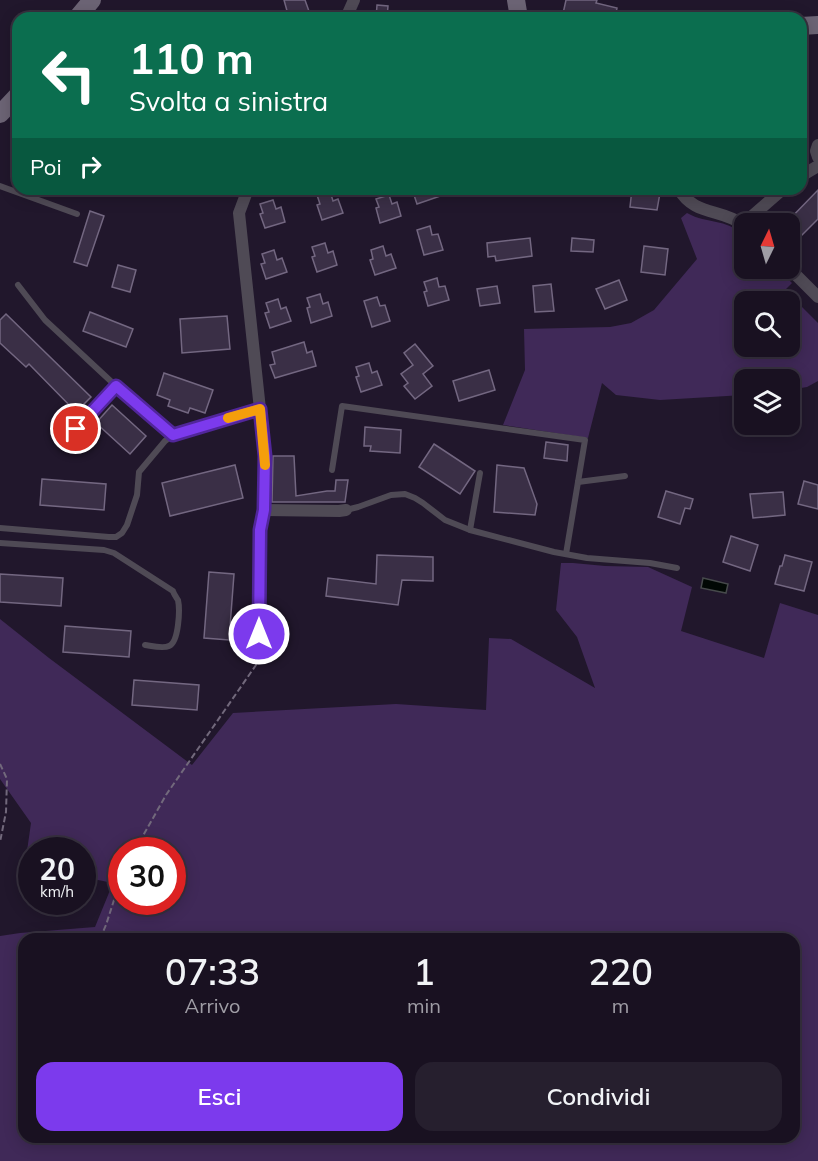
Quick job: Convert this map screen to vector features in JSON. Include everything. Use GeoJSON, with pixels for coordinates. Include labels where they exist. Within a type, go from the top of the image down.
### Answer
{"type":"FeatureCollection","features":[{"type":"Feature","properties":{"kind":"main road"},"geometry":{"type":"LineString","coordinates":[[82,12],[92,0]]}},
{"type":"Feature","properties":{"kind":"main road"},"geometry":{"type":"LineString","coordinates":[[96,12],[105,0]]}},
{"type":"Feature","properties":{"kind":"street"},"geometry":{"type":"LineString","coordinates":[[818,145],[816,151],[818,157]]}},
{"type":"Feature","properties":{"kind":"street"},"geometry":{"type":"LineString","coordinates":[[246,195],[238,213],[265,456],[264,510],[260,530],[259,634]]}},
{"type":"Feature","properties":{"kind":"street"},"geometry":{"type":"LineString","coordinates":[[683,195],[690,203],[702,210],[734,218]]}},
{"type":"Feature","properties":{"kind":"street"},"geometry":{"type":"LineString","coordinates":[[756,213],[776,195]]}},
{"type":"Feature","properties":{"kind":"street"},"geometry":{"type":"LineString","coordinates":[[800,279],[818,297]]}},
{"type":"Feature","properties":{"kind":"street"},"geometry":{"type":"LineString","coordinates":[[264,510],[346,510]]}},
{"type":"Feature","properties":{"kind":"lane"},"geometry":{"type":"LineString","coordinates":[[25,195],[77,214]]}},
{"type":"Feature","properties":{"kind":"lane"},"geometry":{"type":"LineString","coordinates":[[18,285],[45,320],[173,435]]}},
{"type":"Feature","properties":{"kind":"lane"},"geometry":{"type":"LineString","coordinates":[[70,433],[116,386]]}},
{"type":"Feature","properties":{"kind":"lane"},"geometry":{"type":"LineString","coordinates":[[332,470],[342,406],[585,440],[566,554]]}},
{"type":"Feature","properties":{"kind":"lane"},"geometry":{"type":"LineString","coordinates":[[0,528],[116,537],[127,525],[140,472],[165,441],[173,435],[260,409]]}},
{"type":"Feature","properties":{"kind":"lane"},"geometry":{"type":"LineString","coordinates":[[470,530],[480,473]]}},
{"type":"Feature","properties":{"kind":"lane"},"geometry":{"type":"LineString","coordinates":[[578,482],[625,476]]}},
{"type":"Feature","properties":{"kind":"lane"},"geometry":{"type":"LineString","coordinates":[[346,510],[391,495],[405,494],[423,503],[445,520],[470,530],[587,558],[650,563],[677,568]]}},
{"type":"Feature","properties":{"kind":"lane"},"geometry":{"type":"LineString","coordinates":[[0,543],[104,550],[114,553],[173,591],[179,611],[177,636],[173,644],[168,647],[145,645]]}},
{"type":"Feature","properties":{"kind":"path"},"geometry":{"type":"LineString","coordinates":[[142,837],[166,795],[256,665],[259,634]]}},
{"type":"Feature","properties":{"kind":"path"},"geometry":{"type":"LineString","coordinates":[[0,764],[7,778],[6,812],[0,842]]}},
{"type":"Feature","properties":{"kind":"path"},"geometry":{"type":"LineString","coordinates":[[102,933],[108,915]]}},
{"type":"Feature","properties":{"kind":"shaded area"},"geometry":{"type":"Polygon","coordinates":[[[687,213],[734,228],[734,279],[788,279],[792,283],[786,291],[734,291],[734,357],[800,357],[800,305],[818,323],[818,381],[800,388],[800,369],[734,369],[734,396],[660,400],[616,395],[602,383],[588,438],[503,425],[525,370],[524,329],[610,327],[631,323],[654,310],[697,259],[681,218],[687,213]]]}},
{"type":"Feature","properties":{"kind":"shaded area"},"geometry":{"type":"Polygon","coordinates":[[[561,563],[648,567],[692,587],[681,631],[764,658],[780,603],[818,615],[818,1161],[0,1161],[0,936],[18,933],[18,1143],[800,1143],[800,933],[20,933],[95,927],[108,895],[108,915],[186,915],[186,837],[108,837],[108,882],[96,880],[96,837],[29,837],[31,823],[0,779],[0,619],[192,765],[233,713],[396,704],[486,710],[489,638],[511,639],[595,688],[577,637],[556,610],[561,563]]]}},
{"type":"Feature","properties":{"kind":"shaded area"},"geometry":{"type":"Polygon","coordinates":[[[703,578],[728,584],[726,593],[701,588],[703,578]]]}},
{"type":"Feature","properties":{"kind":"building"},"geometry":{"type":"Polygon","coordinates":[[[284,0],[305,0],[309,12],[287,12],[284,0]]]}},
{"type":"Feature","properties":{"kind":"building"},"geometry":{"type":"Polygon","coordinates":[[[566,0],[597,0],[596,3],[617,8],[616,12],[563,12],[566,0]]]}},
{"type":"Feature","properties":{"kind":"building"},"geometry":{"type":"Polygon","coordinates":[[[377,5],[388,6],[388,12],[376,12],[377,5]]]}},
{"type":"Feature","properties":{"kind":"building"},"geometry":{"type":"Polygon","coordinates":[[[818,190],[818,219],[801,236],[800,213],[796,213],[818,190]]]}},
{"type":"Feature","properties":{"kind":"building"},"geometry":{"type":"Polygon","coordinates":[[[317,195],[331,195],[333,201],[338,199],[343,213],[322,220],[317,205],[320,204],[317,195]]]}},
{"type":"Feature","properties":{"kind":"building"},"geometry":{"type":"Polygon","coordinates":[[[389,195],[392,204],[397,202],[401,216],[380,223],[376,199],[389,195]]]}},
{"type":"Feature","properties":{"kind":"building"},"geometry":{"type":"Polygon","coordinates":[[[414,195],[443,195],[417,204],[414,195]]]}},
{"type":"Feature","properties":{"kind":"building"},"geometry":{"type":"Polygon","coordinates":[[[631,195],[660,195],[657,210],[630,207],[631,195]]]}},
{"type":"Feature","properties":{"kind":"building"},"geometry":{"type":"Polygon","coordinates":[[[273,200],[276,209],[281,207],[285,222],[265,228],[260,214],[263,213],[260,204],[273,200]]]}},
{"type":"Feature","properties":{"kind":"building"},"geometry":{"type":"Polygon","coordinates":[[[90,211],[104,216],[87,266],[74,262],[90,211]]]}},
{"type":"Feature","properties":{"kind":"building"},"geometry":{"type":"Polygon","coordinates":[[[430,226],[432,235],[438,234],[443,250],[424,255],[417,230],[430,226]]]}},
{"type":"Feature","properties":{"kind":"building"},"geometry":{"type":"Polygon","coordinates":[[[530,238],[532,256],[496,261],[495,256],[488,257],[487,243],[530,238]]]}},
{"type":"Feature","properties":{"kind":"building"},"geometry":{"type":"Polygon","coordinates":[[[572,238],[594,240],[593,252],[571,251],[572,238]]]}},
{"type":"Feature","properties":{"kind":"building"},"geometry":{"type":"Polygon","coordinates":[[[325,243],[328,253],[333,251],[337,265],[317,272],[312,257],[315,256],[312,247],[325,243]]]}},
{"type":"Feature","properties":{"kind":"building"},"geometry":{"type":"Polygon","coordinates":[[[383,246],[386,256],[391,254],[396,268],[375,275],[370,260],[373,259],[371,250],[383,246]]]}},
{"type":"Feature","properties":{"kind":"building"},"geometry":{"type":"Polygon","coordinates":[[[644,246],[668,249],[665,275],[641,272],[644,246]]]}},
{"type":"Feature","properties":{"kind":"building"},"geometry":{"type":"Polygon","coordinates":[[[274,250],[277,260],[282,258],[287,272],[266,279],[261,264],[265,263],[262,254],[274,250]]]}},
{"type":"Feature","properties":{"kind":"building"},"geometry":{"type":"Polygon","coordinates":[[[118,265],[136,270],[130,292],[112,287],[118,265]]]}},
{"type":"Feature","properties":{"kind":"building"},"geometry":{"type":"Polygon","coordinates":[[[437,278],[439,287],[445,286],[449,300],[428,306],[424,282],[437,278]]]}},
{"type":"Feature","properties":{"kind":"building"},"geometry":{"type":"Polygon","coordinates":[[[619,280],[627,300],[605,309],[596,289],[619,280]]]}},
{"type":"Feature","properties":{"kind":"building"},"geometry":{"type":"Polygon","coordinates":[[[551,284],[554,311],[535,312],[533,286],[551,284]]]}},
{"type":"Feature","properties":{"kind":"building"},"geometry":{"type":"Polygon","coordinates":[[[497,286],[500,303],[480,306],[477,289],[497,286]]]}},
{"type":"Feature","properties":{"kind":"building"},"geometry":{"type":"Polygon","coordinates":[[[320,294],[323,304],[328,302],[332,316],[311,323],[307,298],[320,294]]]}},
{"type":"Feature","properties":{"kind":"building"},"geometry":{"type":"Polygon","coordinates":[[[377,297],[380,306],[385,305],[390,321],[372,327],[364,301],[377,297]]]}},
{"type":"Feature","properties":{"kind":"building"},"geometry":{"type":"Polygon","coordinates":[[[278,299],[281,309],[286,307],[291,321],[270,328],[265,313],[269,312],[266,303],[278,299]]]}},
{"type":"Feature","properties":{"kind":"building"},"geometry":{"type":"Polygon","coordinates":[[[90,312],[133,329],[126,347],[83,331],[90,312]]]}},
{"type":"Feature","properties":{"kind":"building"},"geometry":{"type":"Polygon","coordinates":[[[6,314],[91,397],[76,412],[29,364],[26,367],[0,343],[0,320],[6,314]]]}},
{"type":"Feature","properties":{"kind":"building"},"geometry":{"type":"Polygon","coordinates":[[[227,316],[230,349],[182,353],[180,319],[227,316]]]}},
{"type":"Feature","properties":{"kind":"building"},"geometry":{"type":"Polygon","coordinates":[[[304,342],[307,353],[312,351],[316,366],[275,378],[270,365],[275,364],[272,352],[304,342]]]}},
{"type":"Feature","properties":{"kind":"building"},"geometry":{"type":"Polygon","coordinates":[[[415,344],[433,366],[423,374],[432,386],[415,399],[404,386],[408,383],[401,374],[413,365],[404,353],[415,344]]]}},
{"type":"Feature","properties":{"kind":"building"},"geometry":{"type":"Polygon","coordinates":[[[369,363],[372,373],[377,371],[382,385],[361,392],[356,377],[359,376],[356,367],[369,363]]]}},
{"type":"Feature","properties":{"kind":"building"},"geometry":{"type":"Polygon","coordinates":[[[489,370],[495,390],[459,401],[453,381],[489,370]]]}},
{"type":"Feature","properties":{"kind":"building"},"geometry":{"type":"Polygon","coordinates":[[[164,373],[213,390],[205,413],[190,408],[188,413],[168,406],[170,400],[157,395],[164,373]]]}},
{"type":"Feature","properties":{"kind":"building"},"geometry":{"type":"Polygon","coordinates":[[[112,405],[146,436],[130,454],[96,423],[112,405]]]}},
{"type":"Feature","properties":{"kind":"building"},"geometry":{"type":"Polygon","coordinates":[[[365,427],[401,430],[400,453],[370,451],[371,446],[364,446],[365,427]]]}},
{"type":"Feature","properties":{"kind":"building"},"geometry":{"type":"Polygon","coordinates":[[[546,442],[568,445],[567,461],[544,458],[546,442]]]}},
{"type":"Feature","properties":{"kind":"building"},"geometry":{"type":"Polygon","coordinates":[[[434,444],[475,471],[460,494],[419,467],[434,444]]]}},
{"type":"Feature","properties":{"kind":"building"},"geometry":{"type":"Polygon","coordinates":[[[273,456],[294,456],[296,496],[335,491],[336,480],[348,480],[345,502],[272,502],[273,456]]]}},
{"type":"Feature","properties":{"kind":"building"},"geometry":{"type":"Polygon","coordinates":[[[235,465],[243,498],[170,516],[162,483],[235,465]]]}},
{"type":"Feature","properties":{"kind":"building"},"geometry":{"type":"Polygon","coordinates":[[[497,465],[524,468],[537,504],[535,515],[494,512],[497,465]]]}},
{"type":"Feature","properties":{"kind":"building"},"geometry":{"type":"Polygon","coordinates":[[[42,479],[106,484],[104,510],[40,505],[42,479]]]}},
{"type":"Feature","properties":{"kind":"building"},"geometry":{"type":"Polygon","coordinates":[[[804,481],[818,485],[818,509],[798,504],[804,481]]]}},
{"type":"Feature","properties":{"kind":"building"},"geometry":{"type":"Polygon","coordinates":[[[666,491],[693,499],[690,509],[685,508],[680,524],[658,517],[666,491]]]}},
{"type":"Feature","properties":{"kind":"building"},"geometry":{"type":"Polygon","coordinates":[[[783,492],[785,515],[753,518],[750,494],[783,492]]]}},
{"type":"Feature","properties":{"kind":"building"},"geometry":{"type":"Polygon","coordinates":[[[731,536],[758,545],[750,571],[723,562],[731,536]]]}},
{"type":"Feature","properties":{"kind":"building"},"geometry":{"type":"Polygon","coordinates":[[[377,555],[433,557],[433,581],[402,580],[398,605],[326,596],[328,578],[376,584],[377,555]]]}},
{"type":"Feature","properties":{"kind":"building"},"geometry":{"type":"Polygon","coordinates":[[[785,555],[812,562],[804,591],[775,584],[785,555]]]}},
{"type":"Feature","properties":{"kind":"building"},"geometry":{"type":"Polygon","coordinates":[[[209,572],[234,574],[229,640],[204,638],[209,572]]]}},
{"type":"Feature","properties":{"kind":"building"},"geometry":{"type":"Polygon","coordinates":[[[0,574],[63,578],[61,606],[0,602],[0,574]]]}},
{"type":"Feature","properties":{"kind":"building"},"geometry":{"type":"Polygon","coordinates":[[[65,626],[131,631],[129,657],[63,652],[65,626]]]}},
{"type":"Feature","properties":{"kind":"building"},"geometry":{"type":"Polygon","coordinates":[[[134,680],[199,685],[197,710],[132,705],[134,680]]]}},
{"type":"Feature","properties":{"kind":"slow traffic"},"geometry":{"type":"LineString","coordinates":[[228,418],[260,409],[265,465]]}},
{"type":"Feature","properties":{"kind":"route"},"geometry":{"type":"LineString","coordinates":[[76,429],[116,386],[173,435],[260,409],[265,456],[264,510],[260,530],[259,634]]}}]}
